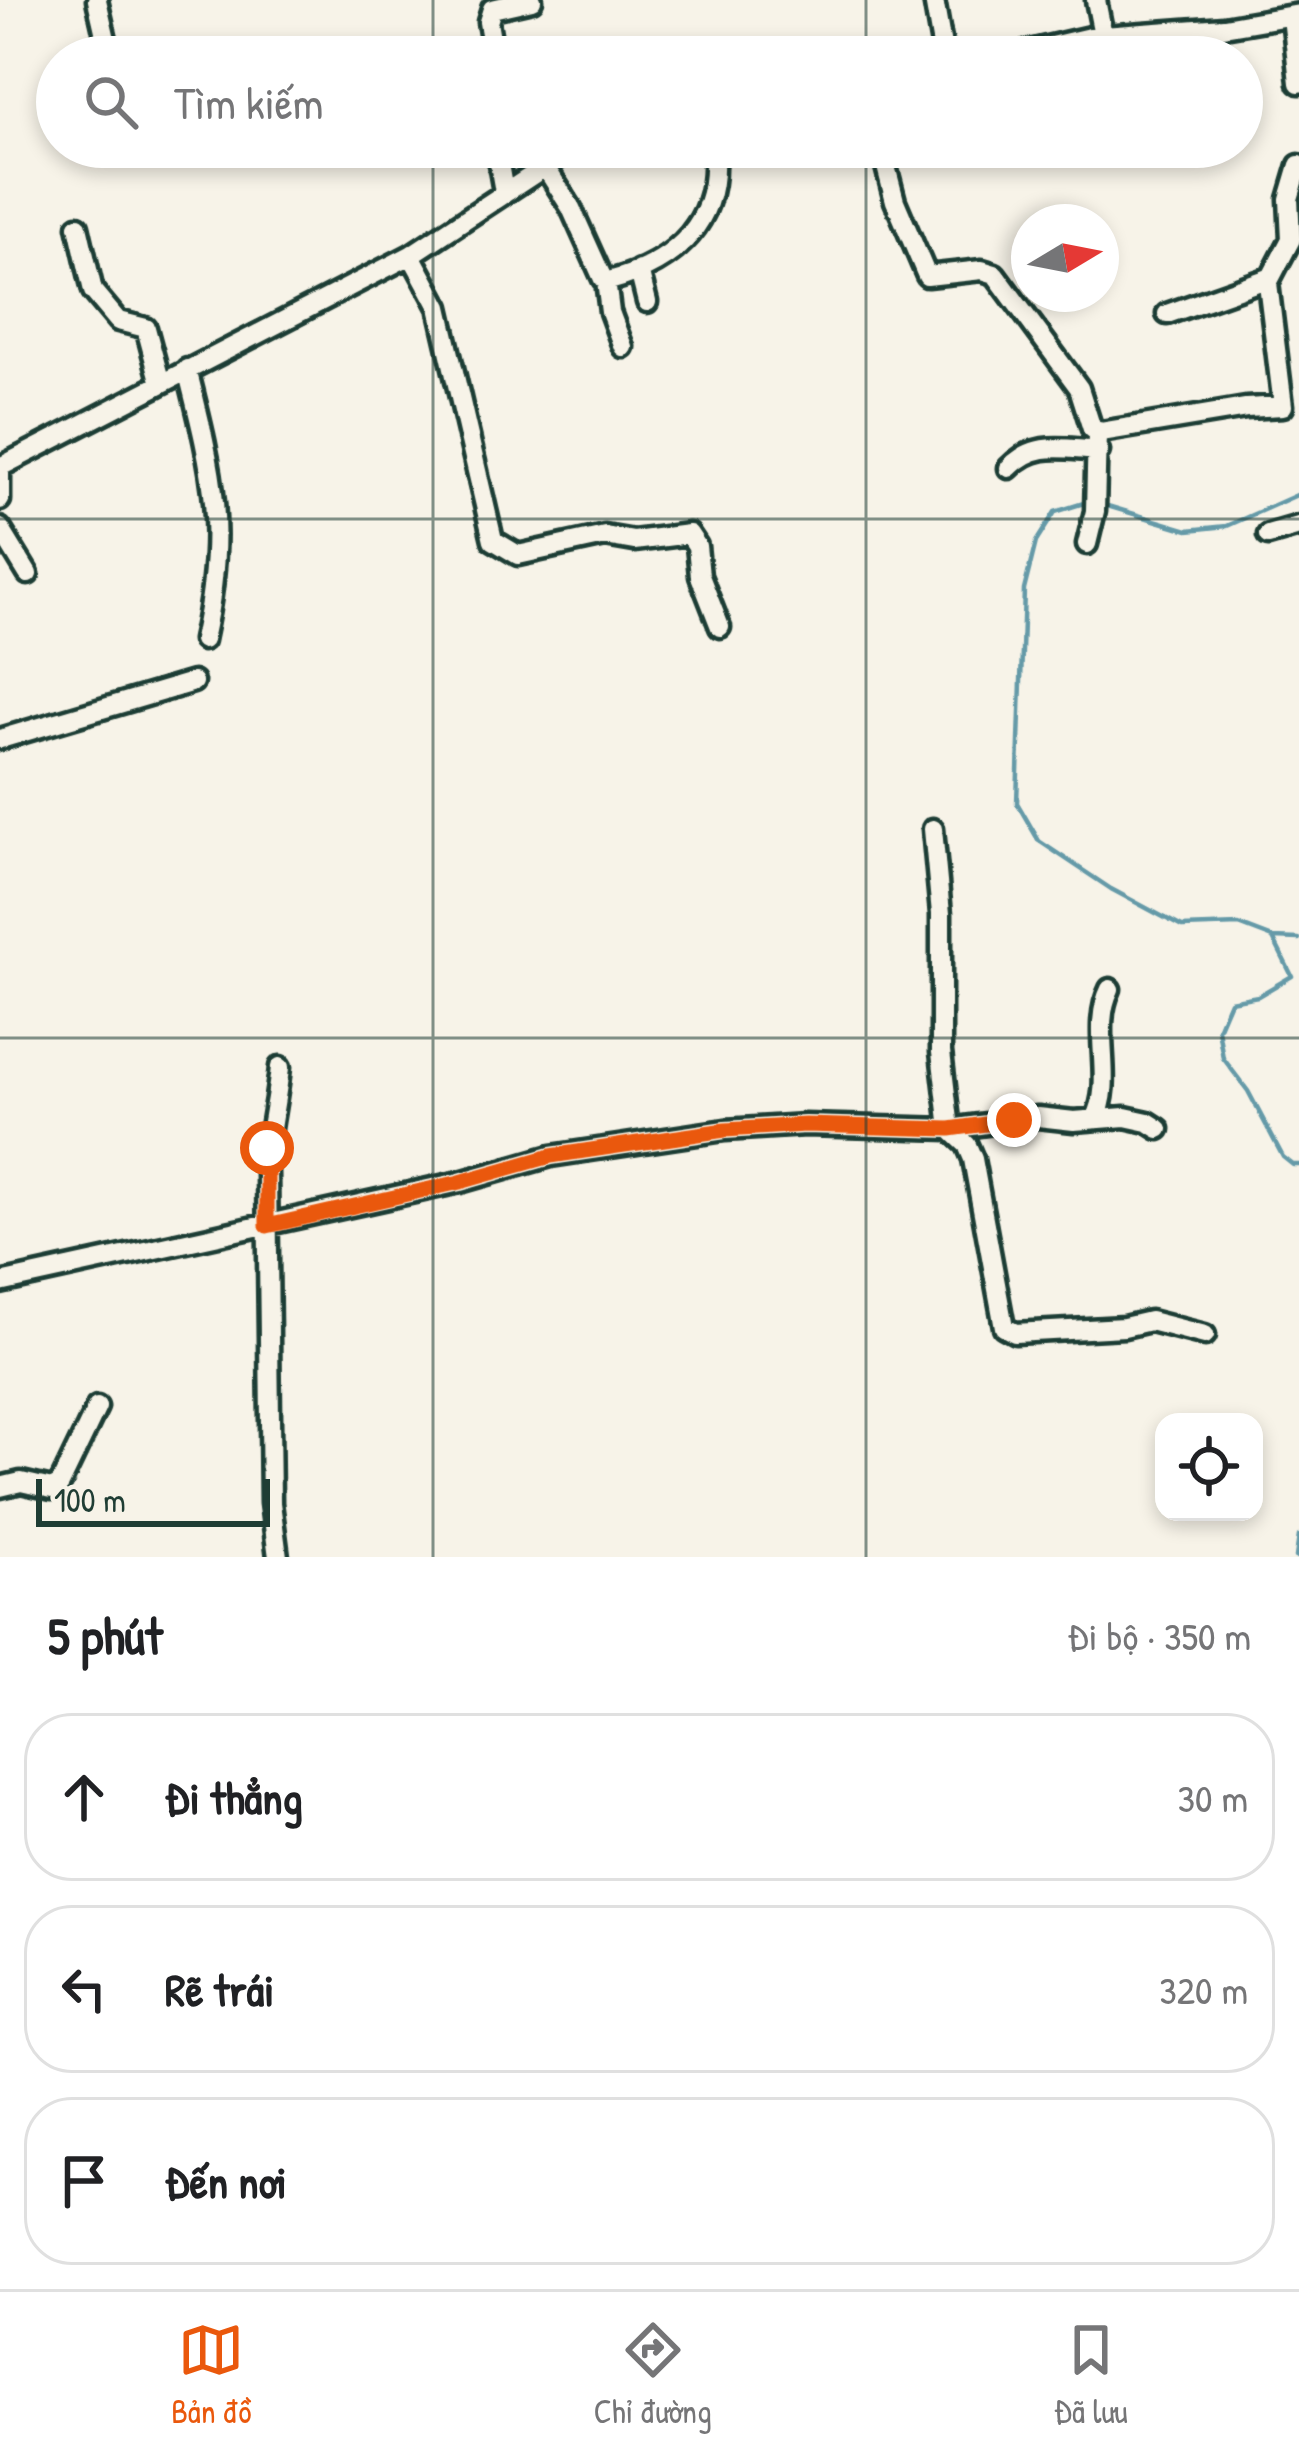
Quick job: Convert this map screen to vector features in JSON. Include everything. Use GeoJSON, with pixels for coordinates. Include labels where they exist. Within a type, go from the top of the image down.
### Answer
{"type":"FeatureCollection","features":[{"type":"Feature","properties":{"kind":"street"},"geometry":{"type":"LineString","coordinates":[[98,0],[106,36]]}},
{"type":"Feature","properties":{"kind":"street"},"geometry":{"type":"LineString","coordinates":[[490,36],[488,22],[493,9],[532,0]]}},
{"type":"Feature","properties":{"kind":"street"},"geometry":{"type":"LineString","coordinates":[[934,0],[940,36]]}},
{"type":"Feature","properties":{"kind":"street"},"geometry":{"type":"LineString","coordinates":[[1096,0],[1102,35]]}},
{"type":"Feature","properties":{"kind":"street"},"geometry":{"type":"LineString","coordinates":[[1098,36],[1224,27],[1296,15],[1299,83]]}},
{"type":"Feature","properties":{"kind":"street"},"geometry":{"type":"LineString","coordinates":[[1167,314],[1269,278],[1294,245],[1291,187],[1299,164]]}},
{"type":"Feature","properties":{"kind":"street"},"geometry":{"type":"LineString","coordinates":[[500,168],[504,192]]}},
{"type":"Feature","properties":{"kind":"street"},"geometry":{"type":"LineString","coordinates":[[0,500],[0,470],[411,255],[540,168]]}},
{"type":"Feature","properties":{"kind":"street"},"geometry":{"type":"LineString","coordinates":[[546,168],[606,281],[610,312],[623,347]]}},
{"type":"Feature","properties":{"kind":"street"},"geometry":{"type":"LineString","coordinates":[[606,281],[668,255],[704,219],[716,168]]}},
{"type":"Feature","properties":{"kind":"street"},"geometry":{"type":"LineString","coordinates":[[886,168],[895,201],[927,275],[982,270],[995,274],[1079,388],[1098,441],[1095,511],[1087,544]]}},
{"type":"Feature","properties":{"kind":"street"},"geometry":{"type":"LineString","coordinates":[[77,226],[93,291],[118,321],[146,328],[161,384]]}},
{"type":"Feature","properties":{"kind":"street"},"geometry":{"type":"LineString","coordinates":[[411,255],[439,307],[493,540],[518,555],[605,536],[634,541],[689,534],[697,546],[700,576],[720,627]]}},
{"type":"Feature","properties":{"kind":"street"},"geometry":{"type":"LineString","coordinates":[[640,270],[646,302]]}},
{"type":"Feature","properties":{"kind":"street"},"geometry":{"type":"LineString","coordinates":[[1009,468],[1020,456],[1040,447],[1098,441],[1291,405],[1269,278]]}},
{"type":"Feature","properties":{"kind":"street"},"geometry":{"type":"LineString","coordinates":[[187,369],[213,473],[218,536],[216,581],[203,640]]}},
{"type":"Feature","properties":{"kind":"street"},"geometry":{"type":"LineString","coordinates":[[1268,535],[1299,526]]}},
{"type":"Feature","properties":{"kind":"street"},"geometry":{"type":"LineString","coordinates":[[0,528],[28,574]]}},
{"type":"Feature","properties":{"kind":"street"},"geometry":{"type":"LineString","coordinates":[[0,739],[193,682]]}},
{"type":"Feature","properties":{"kind":"street"},"geometry":{"type":"LineString","coordinates":[[933,829],[941,914],[941,1052],[950,1129],[971,1152],[1007,1332],[1156,1322],[1205,1335]]}},
{"type":"Feature","properties":{"kind":"street"},"geometry":{"type":"LineString","coordinates":[[1095,1119],[1101,1096],[1102,1007],[1110,989]]}},
{"type":"Feature","properties":{"kind":"street"},"geometry":{"type":"LineString","coordinates":[[278,1557],[271,1503],[267,1226],[268,1137],[280,1067]]}},
{"type":"Feature","properties":{"kind":"street"},"geometry":{"type":"LineString","coordinates":[[0,1283],[460,1182],[551,1156],[703,1133],[805,1125],[950,1129],[1038,1117],[1134,1118],[1159,1130]]}},
{"type":"Feature","properties":{"kind":"street"},"geometry":{"type":"LineString","coordinates":[[0,1487],[21,1482],[52,1490],[60,1484],[97,1407]]}},
{"type":"Feature","properties":{"kind":"waterway"},"geometry":{"type":"LineString","coordinates":[[1104,505],[1188,530],[1227,526],[1299,494]]}},
{"type":"Feature","properties":{"kind":"waterway"},"geometry":{"type":"LineString","coordinates":[[1087,502],[1055,512],[1036,542],[1024,590],[1017,803],[1039,841],[1111,889],[1182,927],[1239,925],[1273,938],[1292,976],[1258,996],[1230,1001],[1218,1029],[1223,1058],[1248,1091],[1283,1157],[1299,1165]]}},
{"type":"Feature","properties":{"kind":"waterway"},"geometry":{"type":"LineString","coordinates":[[1273,938],[1299,939]]}},
{"type":"Feature","properties":{"kind":"waterway"},"geometry":{"type":"LineString","coordinates":[[1296,1557],[1299,1536]]}},
{"type":"Feature","properties":{"kind":"route"},"geometry":{"type":"LineString","coordinates":[[267,1148],[267,1226],[551,1156],[725,1130],[805,1125],[950,1129],[1014,1120]]}}]}
